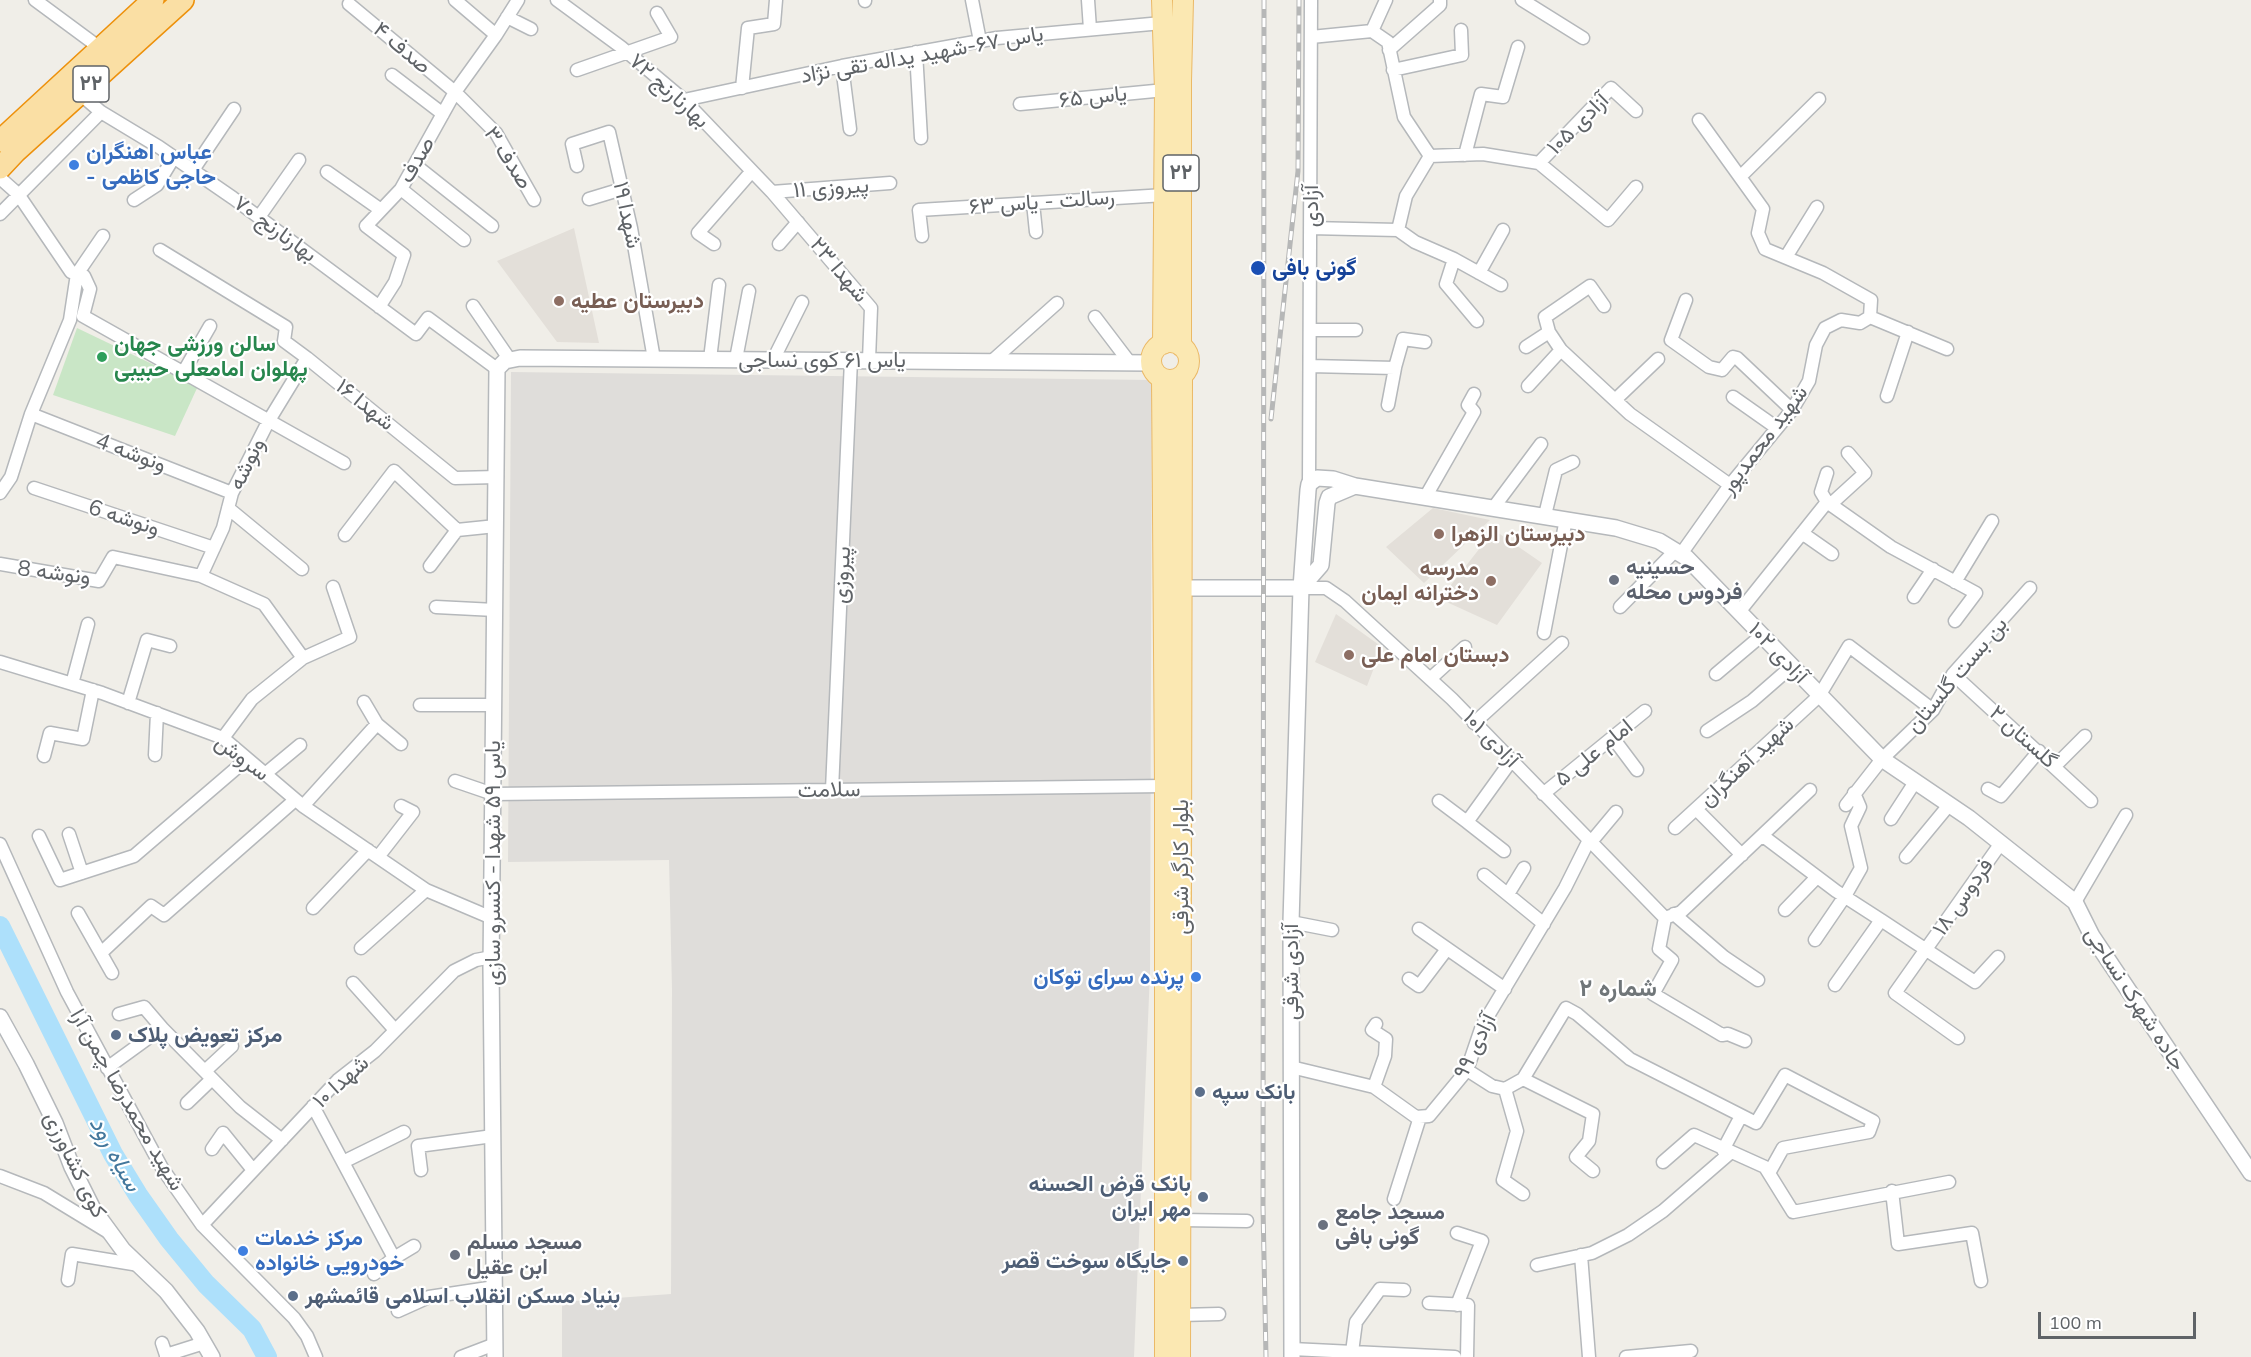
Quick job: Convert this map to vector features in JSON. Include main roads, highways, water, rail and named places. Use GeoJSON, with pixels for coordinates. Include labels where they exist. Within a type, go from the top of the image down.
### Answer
{"type":"FeatureCollection","features":[{"type":"Feature","properties":{"kind":"highway"},"geometry":{"type":"LineString","coordinates":[[0,141],[153,0]]}},
{"type":"Feature","properties":{"kind":"highway","name":"۲۲"},"geometry":{"type":"LineString","coordinates":[[0,168],[183,0]]}},
{"type":"Feature","properties":{"kind":"main road"},"geometry":{"type":"LineString","coordinates":[[1162,0],[1165,195],[1172,345]]}},
{"type":"Feature","properties":{"kind":"main road","name":"۲۲"},"geometry":{"type":"LineString","coordinates":[[1172,345],[1184,0]]}},
{"type":"Feature","properties":{"kind":"main road"},"geometry":{"type":"LineString","coordinates":[[1172,345],[1186,352],[1189,361],[1187,369],[1165,373],[1156,348],[1172,345]]}},
{"type":"Feature","properties":{"kind":"main road","name":"بلوار کارگر شرقی"},"geometry":{"type":"LineString","coordinates":[[1165,373],[1181,588],[1173,1098],[1165,1357]]}},
{"type":"Feature","properties":{"kind":"main road","name":"بلوار کارگر شرقی"},"geometry":{"type":"LineString","coordinates":[[1165,373],[1165,786],[1173,1098],[1181,1220],[1180,1357]]}},
{"type":"Feature","properties":{"kind":"waterway","name":"سیاه رود"},"geometry":{"type":"LineString","coordinates":[[0,926],[113,1154],[138,1195],[169,1239],[206,1284],[252,1329],[267,1357]]}},
{"type":"Feature","properties":{"kind":"railway"},"geometry":{"type":"LineString","coordinates":[[1264,0],[1263,1207],[1266,1357]]}},
{"type":"Feature","properties":{"kind":"railway"},"geometry":{"type":"LineString","coordinates":[[1271,419],[1298,171],[1299,0]]}},
{"type":"Feature","properties":{"kind":"place","name":"عباس اهنگران - حاجی کاظمی"},"geometry":{"type":"Point","coordinates":[74,165]}},
{"type":"Feature","properties":{"kind":"place","name":"گونی بافی"},"geometry":{"type":"Point","coordinates":[1258,268]}},
{"type":"Feature","properties":{"kind":"place","name":"دبیرستان عطیه"},"geometry":{"type":"Point","coordinates":[559,301]}},
{"type":"Feature","properties":{"kind":"place","name":"سالن ورزشی جهان پهلوان امامعلی حبیبی"},"geometry":{"type":"Point","coordinates":[102,357]}},
{"type":"Feature","properties":{"kind":"place","name":"دبیرستان الزهرا"},"geometry":{"type":"Point","coordinates":[1439,534]}},
{"type":"Feature","properties":{"kind":"place","name":"حسینیه فردوس محله"},"geometry":{"type":"Point","coordinates":[1614,580]}},
{"type":"Feature","properties":{"kind":"place","name":"مدرسه دخترانه ایمان"},"geometry":{"type":"Point","coordinates":[1491,581]}},
{"type":"Feature","properties":{"kind":"place","name":"دبستان امام علی"},"geometry":{"type":"Point","coordinates":[1349,655]}},
{"type":"Feature","properties":{"kind":"place","name":"پرنده سرای توکان"},"geometry":{"type":"Point","coordinates":[1196,977]}},
{"type":"Feature","properties":{"kind":"place","name":"مرکز تعویض پلاک"},"geometry":{"type":"Point","coordinates":[116,1035]}},
{"type":"Feature","properties":{"kind":"place","name":"بانک سپه"},"geometry":{"type":"Point","coordinates":[1200,1092]}},
{"type":"Feature","properties":{"kind":"place","name":"بانک قرض الحسنه مهر ایران"},"geometry":{"type":"Point","coordinates":[1203,1197]}},
{"type":"Feature","properties":{"kind":"place","name":"مسجد جامع گونی بافی"},"geometry":{"type":"Point","coordinates":[1323,1225]}},
{"type":"Feature","properties":{"kind":"place","name":"مرکز خدمات خودرویی خانواده"},"geometry":{"type":"Point","coordinates":[243,1251]}},
{"type":"Feature","properties":{"kind":"place","name":"مسجد مسلم ابن عقیل"},"geometry":{"type":"Point","coordinates":[455,1255]}},
{"type":"Feature","properties":{"kind":"place","name":"جایگاه سوخت قصر"},"geometry":{"type":"Point","coordinates":[1183,1261]}},
{"type":"Feature","properties":{"kind":"place","name":"بنیاد مسکن انقلاب اسلامی قائمشهر"},"geometry":{"type":"Point","coordinates":[293,1296]}},
{"type":"Feature","properties":{"kind":"district","name":"شماره ۲"},"geometry":{"type":"Point","coordinates":[1618,989]}}]}
